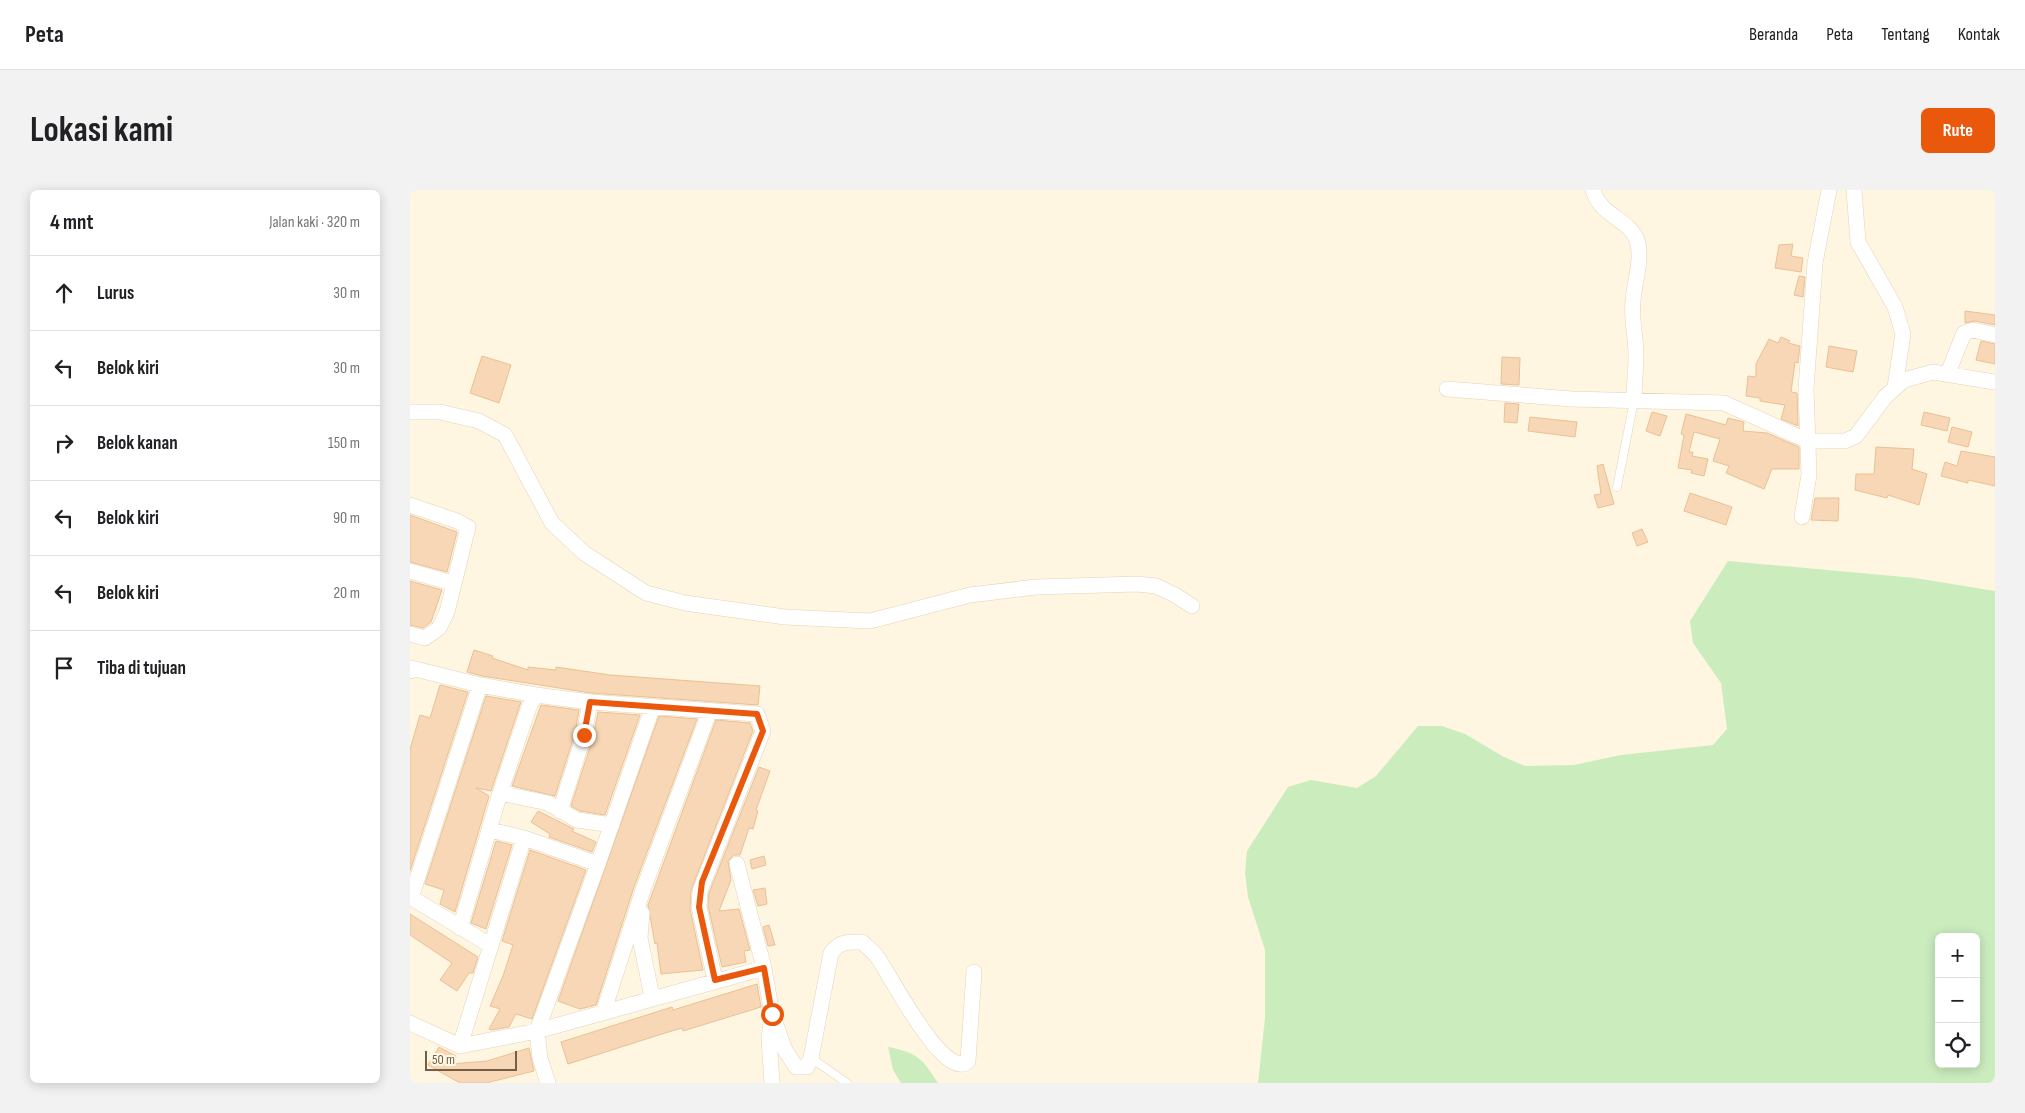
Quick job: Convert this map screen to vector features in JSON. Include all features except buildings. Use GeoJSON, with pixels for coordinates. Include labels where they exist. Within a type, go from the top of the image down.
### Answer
{"type":"FeatureCollection","features":[{"type":"Feature","properties":{"kind":"street"},"geometry":{"type":"LineString","coordinates":[[1593,190],[1596,201],[1607,212],[1633,231],[1638,243],[1639,254],[1632,303],[1636,356],[1634,401]]}},
{"type":"Feature","properties":{"kind":"street"},"geometry":{"type":"LineString","coordinates":[[1802,517],[1809,475],[1806,389],[1814,262],[1829,190]]}},
{"type":"Feature","properties":{"kind":"street"},"geometry":{"type":"LineString","coordinates":[[1854,190],[1858,242],[1894,307],[1903,334],[1895,387]]}},
{"type":"Feature","properties":{"kind":"street"},"geometry":{"type":"LineString","coordinates":[[1948,373],[1964,332],[1973,330],[1995,335]]}},
{"type":"Feature","properties":{"kind":"street"},"geometry":{"type":"LineString","coordinates":[[1448,389],[1572,399],[1724,403],[1808,441],[1851,438],[1895,387],[1904,380],[1933,372],[1995,382]]}},
{"type":"Feature","properties":{"kind":"street"},"geometry":{"type":"LineString","coordinates":[[410,412],[440,412],[471,419],[505,435],[552,523],[584,553],[646,594],[685,603],[785,618],[870,621],[970,595],[1036,587],[1137,584],[1156,586],[1192,606]]}},
{"type":"Feature","properties":{"kind":"street"},"geometry":{"type":"LineString","coordinates":[[410,505],[457,521],[468,527],[446,612],[439,628],[425,638],[410,634]]}},
{"type":"Feature","properties":{"kind":"street"},"geometry":{"type":"LineString","coordinates":[[410,571],[452,583]]}},
{"type":"Feature","properties":{"kind":"street"},"geometry":{"type":"LineString","coordinates":[[410,671],[411,668],[480,685],[590,702],[757,714],[763,731],[700,891],[699,907],[715,980]]}},
{"type":"Feature","properties":{"kind":"street"},"geometry":{"type":"LineString","coordinates":[[480,685],[411,897],[490,945]]}},
{"type":"Feature","properties":{"kind":"street"},"geometry":{"type":"LineString","coordinates":[[460,928],[500,793],[529,707],[536,695]]}},
{"type":"Feature","properties":{"kind":"street"},"geometry":{"type":"LineString","coordinates":[[560,811],[584,735],[590,702]]}},
{"type":"Feature","properties":{"kind":"street"},"geometry":{"type":"LineString","coordinates":[[548,1083],[540,1058],[537,1031],[612,825],[652,706]]}},
{"type":"Feature","properties":{"kind":"street"},"geometry":{"type":"LineString","coordinates":[[603,1013],[643,890],[710,710]]}},
{"type":"Feature","properties":{"kind":"street"},"geometry":{"type":"LineString","coordinates":[[500,793],[548,803],[577,820],[612,825]]}},
{"type":"Feature","properties":{"kind":"street"},"geometry":{"type":"LineString","coordinates":[[490,830],[524,838],[598,864]]}},
{"type":"Feature","properties":{"kind":"street"},"geometry":{"type":"LineString","coordinates":[[460,1046],[524,838]]}},
{"type":"Feature","properties":{"kind":"street"},"geometry":{"type":"LineString","coordinates":[[737,864],[764,968],[772,1014],[785,1050],[796,1067],[807,1067],[811,1058],[831,953],[836,946],[844,942],[862,942],[876,955],[928,1039],[949,1062],[957,1065],[968,1061],[974,972]]}},
{"type":"Feature","properties":{"kind":"street"},"geometry":{"type":"LineString","coordinates":[[643,890],[640,938],[652,998]]}},
{"type":"Feature","properties":{"kind":"street"},"geometry":{"type":"LineString","coordinates":[[410,1023],[460,1046],[537,1031],[715,980],[764,968]]}},
{"type":"Feature","properties":{"kind":"street"},"geometry":{"type":"LineString","coordinates":[[772,1014],[770,1038],[772,1083]]}},
{"type":"Feature","properties":{"kind":"lane"},"geometry":{"type":"LineString","coordinates":[[1616,486],[1634,401]]}},
{"type":"Feature","properties":{"kind":"lane"},"geometry":{"type":"LineString","coordinates":[[811,1058],[847,1083]]}},
{"type":"Feature","properties":{"kind":"green space"},"geometry":{"type":"Polygon","coordinates":[[[1728,561],[1915,578],[1995,591],[1995,1083],[1258,1083],[1265,1018],[1265,950],[1248,897],[1245,873],[1247,851],[1288,787],[1311,780],[1357,788],[1376,776],[1418,726],[1442,726],[1465,734],[1504,757],[1525,766],[1574,765],[1621,755],[1713,745],[1727,729],[1721,683],[1693,643],[1690,621],[1728,561]]]}},
{"type":"Feature","properties":{"kind":"green space"},"geometry":{"type":"Polygon","coordinates":[[[888,1047],[913,1054],[923,1062],[938,1083],[901,1083],[893,1070],[888,1047]]]}},
{"type":"Feature","properties":{"kind":"route"},"geometry":{"type":"LineString","coordinates":[[584,735],[590,702],[757,714],[762,723],[763,731],[702,882],[699,907],[715,980],[764,968],[772,1014]]}}]}
